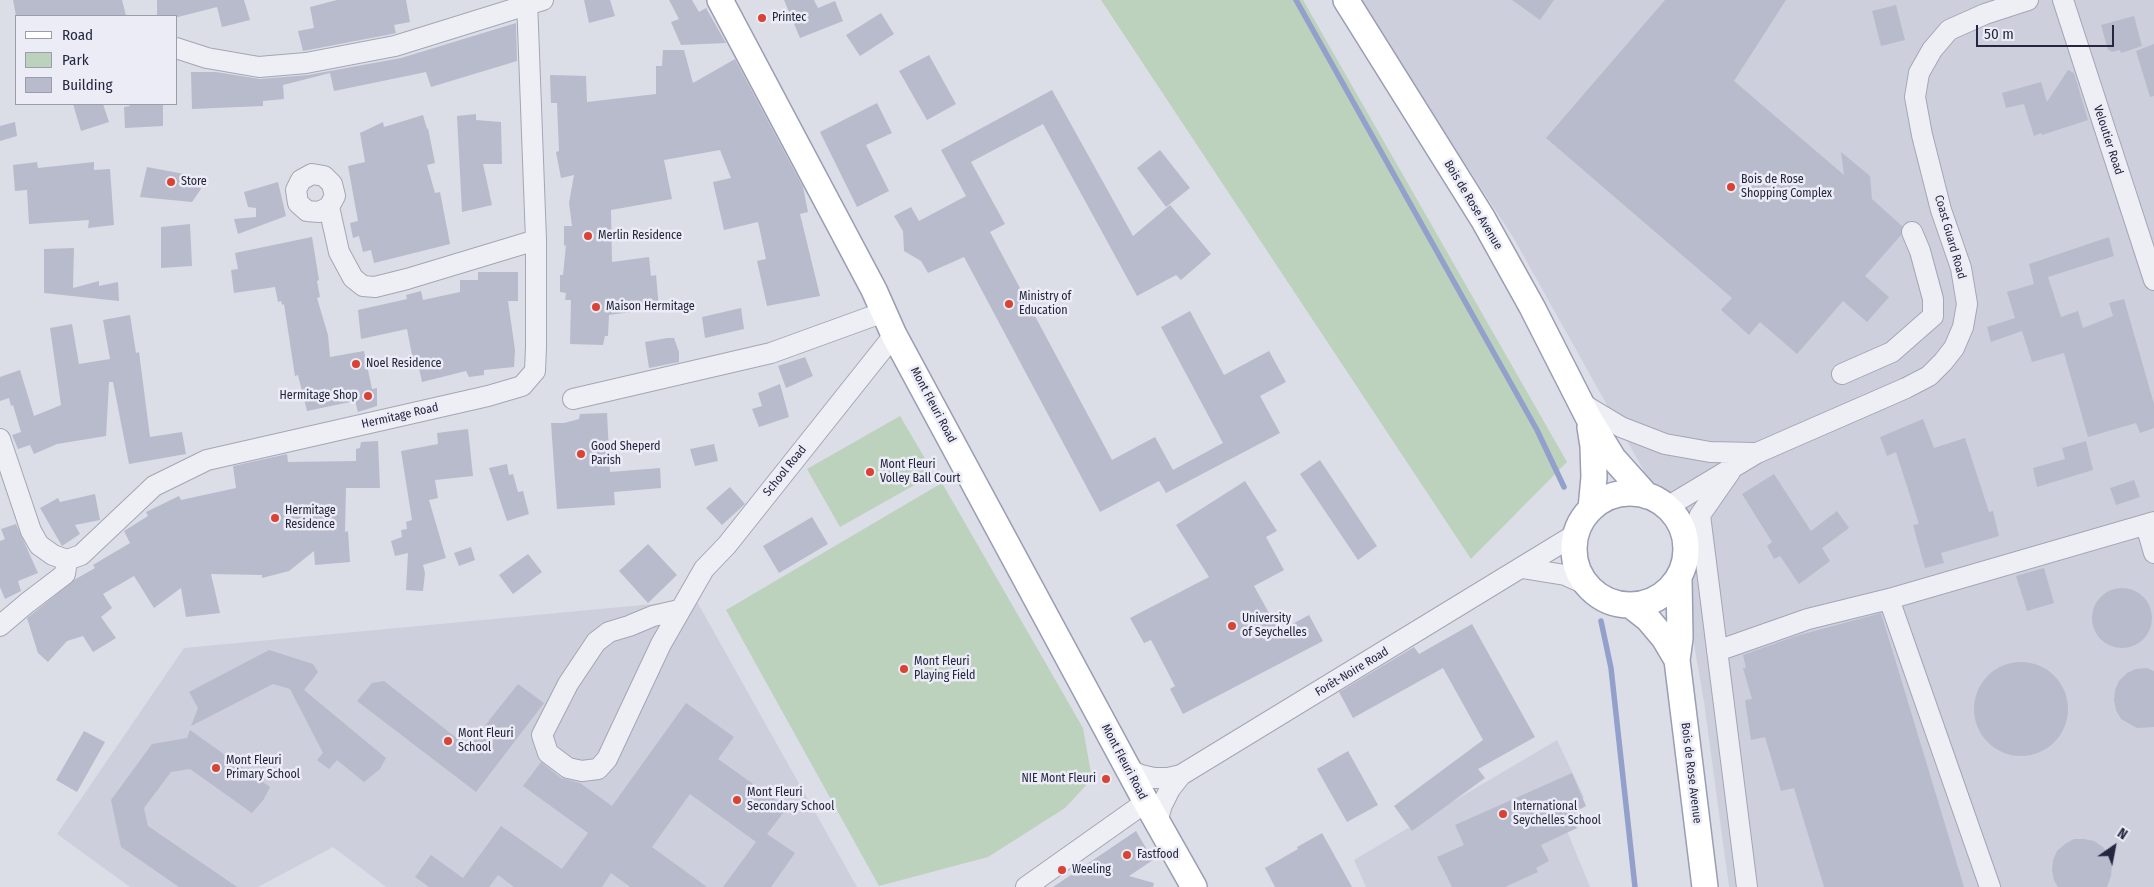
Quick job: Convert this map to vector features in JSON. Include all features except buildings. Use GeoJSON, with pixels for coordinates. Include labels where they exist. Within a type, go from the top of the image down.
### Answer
{"type":"FeatureCollection","features":[{"type":"Feature","properties":{"kind":"main road","name":"Mont Fleuri Road"},"geometry":{"type":"LineString","coordinates":[[720,0],[874,290],[894,335],[1151,812],[1194,887]]}},
{"type":"Feature","properties":{"kind":"main road","name":"Bois de Rose Avenue"},"geometry":{"type":"LineString","coordinates":[[1346,0],[1483,219],[1532,307],[1584,410],[1613,458],[1657,501]]}},
{"type":"Feature","properties":{"kind":"main road","name":"Bois de Rose Avenue"},"geometry":{"type":"LineString","coordinates":[[1584,410],[1593,446],[1594,476],[1591,509]]}},
{"type":"Feature","properties":{"kind":"main road"},"geometry":{"type":"LineString","coordinates":[[1632,493],[1657,501],[1681,526],[1687,549],[1685,564],[1679,579],[1666,593],[1649,602],[1630,606],[1606,600],[1587,584],[1578,569],[1574,552],[1576,534],[1582,520],[1591,509],[1603,500],[1618,494],[1632,493]]}},
{"type":"Feature","properties":{"kind":"main road","name":"Bois de Rose Avenue"},"geometry":{"type":"LineString","coordinates":[[1679,579],[1680,638],[1677,660],[1705,887]]}},
{"type":"Feature","properties":{"kind":"main road","name":"Bois de Rose Avenue"},"geometry":{"type":"LineString","coordinates":[[1630,606],[1648,619],[1664,638],[1677,660]]}},
{"type":"Feature","properties":{"kind":"street","name":"Coast Guard Road"},"geometry":{"type":"LineString","coordinates":[[1657,501],[1757,453],[1906,388],[1929,376],[1954,348],[1963,327],[1968,304],[1961,268],[1941,210],[1922,135],[1915,97],[1919,73],[1932,50],[1949,30],[1985,14],[2028,0]]}},
{"type":"Feature","properties":{"kind":"street","name":"Veloutier Road"},"geometry":{"type":"LineString","coordinates":[[2063,0],[2154,280]]}},
{"type":"Feature","properties":{"kind":"street"},"geometry":{"type":"LineString","coordinates":[[178,49],[207,58],[260,68],[306,64],[395,46],[533,1]]}},
{"type":"Feature","properties":{"kind":"street","name":"Hermitage Road"},"geometry":{"type":"LineString","coordinates":[[67,560],[81,555],[154,486],[207,460],[488,396],[522,386],[535,371],[536,240],[533,1]]}},
{"type":"Feature","properties":{"kind":"street"},"geometry":{"type":"LineString","coordinates":[[329,207],[339,252],[353,278],[363,286],[375,287],[407,280],[536,240]]}},
{"type":"Feature","properties":{"kind":"street"},"geometry":{"type":"LineString","coordinates":[[1842,374],[1892,352],[1924,326],[1933,316],[1933,300],[1920,250],[1912,232]]}},
{"type":"Feature","properties":{"kind":"street"},"geometry":{"type":"LineString","coordinates":[[573,399],[771,353],[884,312]]}},
{"type":"Feature","properties":{"kind":"street","name":"School Road"},"geometry":{"type":"LineString","coordinates":[[679,610],[653,616],[630,626],[609,632],[596,642],[568,684],[542,735],[548,753],[568,768],[582,771],[598,769],[607,759],[661,644],[704,569],[727,545],[894,335]]}},
{"type":"Feature","properties":{"kind":"street"},"geometry":{"type":"LineString","coordinates":[[1584,410],[1665,444],[1710,452],[1757,453]]}},
{"type":"Feature","properties":{"kind":"street"},"geometry":{"type":"LineString","coordinates":[[0,439],[31,531],[40,545],[54,555],[67,560],[65,574],[27,602],[0,626]]}},
{"type":"Feature","properties":{"kind":"street","name":"Coast Guard Road"},"geometry":{"type":"LineString","coordinates":[[1687,549],[1700,515],[1735,464]]}},
{"type":"Feature","properties":{"kind":"street"},"geometry":{"type":"LineString","coordinates":[[1700,515],[1747,887]]}},
{"type":"Feature","properties":{"kind":"street"},"geometry":{"type":"LineString","coordinates":[[1718,651],[1808,619],[1889,599],[2150,524],[2154,553]]}},
{"type":"Feature","properties":{"kind":"street","name":"Forêt-Noire Road"},"geometry":{"type":"LineString","coordinates":[[1128,769],[1140,775],[1154,778],[1168,778],[1181,774],[1576,534]]}},
{"type":"Feature","properties":{"kind":"street"},"geometry":{"type":"LineString","coordinates":[[1522,568],[1565,575],[1587,584]]}},
{"type":"Feature","properties":{"kind":"street"},"geometry":{"type":"LineString","coordinates":[[1889,599],[1990,887]]}},
{"type":"Feature","properties":{"kind":"street","name":"Forêt-Noire Road"},"geometry":{"type":"LineString","coordinates":[[1151,812],[1162,805],[1181,774]]}},
{"type":"Feature","properties":{"kind":"street"},"geometry":{"type":"LineString","coordinates":[[1026,887],[1151,812]]}},
{"type":"Feature","properties":{"kind":"shaded area"},"geometry":{"type":"Polygon","coordinates":[[[1358,0],[2154,0],[2154,887],[1729,887],[1704,702],[1673,523],[1513,237],[1358,0]]]}},
{"type":"Feature","properties":{"kind":"shaded area","name":"Mont Fleuri School"},"geometry":{"type":"Polygon","coordinates":[[[696,600],[857,887],[386,887],[333,847],[258,887],[130,887],[57,834],[184,648],[696,600]]]}},
{"type":"Feature","properties":{"kind":"shaded area","name":"International Seychelles School"},"geometry":{"type":"Polygon","coordinates":[[[1557,740],[1584,797],[1567,831],[1590,887],[1366,887],[1354,860],[1557,740]]]}},
{"type":"Feature","properties":{"kind":"green space"},"geometry":{"type":"Polygon","coordinates":[[[1101,0],[1303,0],[1567,462],[1471,559],[1101,0]]]}},
{"type":"Feature","properties":{"kind":"green space","name":"Mont Fleuri Volley Ball Court"},"geometry":{"type":"Polygon","coordinates":[[[900,416],[934,474],[840,527],[807,469],[900,416]]]}},
{"type":"Feature","properties":{"kind":"green space","name":"Mont Fleuri Playing Field"},"geometry":{"type":"Polygon","coordinates":[[[942,483],[1083,728],[1092,779],[1065,808],[988,857],[879,886],[726,610],[942,483]]]}},
{"type":"Feature","properties":{"kind":"waterway"},"geometry":{"type":"LineString","coordinates":[[1296,0],[1537,430],[1564,487]]}},
{"type":"Feature","properties":{"kind":"waterway"},"geometry":{"type":"LineString","coordinates":[[1601,621],[1611,668],[1635,887]]}},
{"type":"Feature","properties":{"kind":"place","name":"Printec"},"geometry":{"type":"Point","coordinates":[762,18]}},
{"type":"Feature","properties":{"kind":"place","name":"Store"},"geometry":{"type":"Point","coordinates":[171,182]}},
{"type":"Feature","properties":{"kind":"place","name":"Bois de Rose Shopping Complex"},"geometry":{"type":"Point","coordinates":[1731,187]}},
{"type":"Feature","properties":{"kind":"place","name":"Merlin Residence"},"geometry":{"type":"Point","coordinates":[588,236]}},
{"type":"Feature","properties":{"kind":"place","name":"Ministry of Education"},"geometry":{"type":"Point","coordinates":[1009,304]}},
{"type":"Feature","properties":{"kind":"place","name":"Maison Hermitage"},"geometry":{"type":"Point","coordinates":[596,307]}},
{"type":"Feature","properties":{"kind":"place","name":"Noel Residence"},"geometry":{"type":"Point","coordinates":[356,364]}},
{"type":"Feature","properties":{"kind":"place","name":"Hermitage Shop"},"geometry":{"type":"Point","coordinates":[368,396]}},
{"type":"Feature","properties":{"kind":"place","name":"Good Sheperd Parish"},"geometry":{"type":"Point","coordinates":[581,454]}},
{"type":"Feature","properties":{"kind":"place","name":"Mont Fleuri Volley Ball Court"},"geometry":{"type":"Point","coordinates":[870,472]}},
{"type":"Feature","properties":{"kind":"place","name":"Hermitage Residence"},"geometry":{"type":"Point","coordinates":[275,518]}},
{"type":"Feature","properties":{"kind":"place","name":"University of Seychelles"},"geometry":{"type":"Point","coordinates":[1232,626]}},
{"type":"Feature","properties":{"kind":"place","name":"Mont Fleuri Playing Field"},"geometry":{"type":"Point","coordinates":[904,669]}},
{"type":"Feature","properties":{"kind":"place","name":"Mont Fleuri School"},"geometry":{"type":"Point","coordinates":[448,741]}},
{"type":"Feature","properties":{"kind":"place","name":"Mont Fleuri Primary School"},"geometry":{"type":"Point","coordinates":[216,768]}},
{"type":"Feature","properties":{"kind":"place","name":"NIE Mont Fleuri"},"geometry":{"type":"Point","coordinates":[1106,779]}},
{"type":"Feature","properties":{"kind":"place","name":"Mont Fleuri Secondary School"},"geometry":{"type":"Point","coordinates":[737,800]}},
{"type":"Feature","properties":{"kind":"place","name":"International Seychelles School"},"geometry":{"type":"Point","coordinates":[1503,814]}},
{"type":"Feature","properties":{"kind":"place","name":"Fastfood"},"geometry":{"type":"Point","coordinates":[1127,855]}},
{"type":"Feature","properties":{"kind":"place","name":"Weeling"},"geometry":{"type":"Point","coordinates":[1062,870]}}]}
